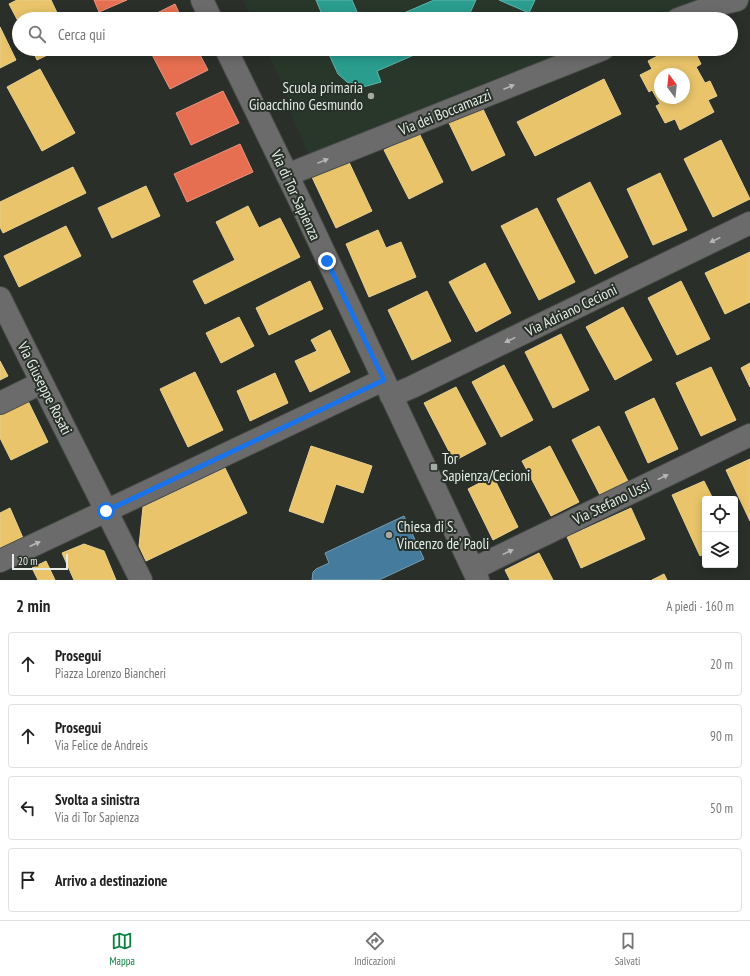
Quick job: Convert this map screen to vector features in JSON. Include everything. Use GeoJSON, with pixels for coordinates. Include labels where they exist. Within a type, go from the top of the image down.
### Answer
{"type":"FeatureCollection","features":[{"type":"Feature","properties":{"kind":"street"},"geometry":{"type":"LineString","coordinates":[[202,0],[208,12]]}},
{"type":"Feature","properties":{"kind":"street"},"geometry":{"type":"LineString","coordinates":[[698,12],[737,0]]}},
{"type":"Feature","properties":{"kind":"street","name":"Via di Tor Sapienza"},"geometry":{"type":"LineString","coordinates":[[229,56],[475,575]]}},
{"type":"Feature","properties":{"kind":"street","name":"Via dei Boccamazzi"},"geometry":{"type":"LineString","coordinates":[[287,175],[585,56]]}},
{"type":"Feature","properties":{"kind":"street","name":"Via Adriano Cecioni"},"geometry":{"type":"LineString","coordinates":[[0,561],[145,492],[387,388],[412,387],[750,223]]}},
{"type":"Feature","properties":{"kind":"street","name":"Via Giuseppe Rosati"},"geometry":{"type":"LineString","coordinates":[[1,301],[141,580]]}},
{"type":"Feature","properties":{"kind":"street"},"geometry":{"type":"LineString","coordinates":[[0,403],[41,383]]}},
{"type":"Feature","properties":{"kind":"street","name":"Via Stefano Ussi"},"geometry":{"type":"LineString","coordinates":[[475,575],[750,435]]}},
{"type":"Feature","properties":{"kind":"shaded area"},"geometry":{"type":"Polygon","coordinates":[[[243,0],[701,0],[670,12],[249,12],[243,0]]]}},
{"type":"Feature","properties":{"kind":"shaded area","name":"Scuola primaria Gioacchino Gesmundo"},"geometry":{"type":"Polygon","coordinates":[[[269,56],[556,56],[487,82],[309,155],[291,114],[294,110],[269,56]]]}},
{"type":"Feature","properties":{"kind":"building: Abitazioni"},"geometry":{"type":"Polygon","coordinates":[[[17,0],[51,0],[57,12],[13,12],[9,4],[17,0]]]}},
{"type":"Feature","properties":{"kind":"building: Abitazioni"},"geometry":{"type":"Polygon","coordinates":[[[0,27],[12,52],[12,56],[14,56],[16,60],[0,68],[0,27]]]}},
{"type":"Feature","properties":{"kind":"building: Abitazioni"},"geometry":{"type":"Polygon","coordinates":[[[35,56],[45,56],[37,60],[35,56]]]}},
{"type":"Feature","properties":{"kind":"building: Abitazioni"},"geometry":{"type":"Polygon","coordinates":[[[658,56],[697,56],[701,64],[696,67],[705,83],[710,81],[717,96],[708,100],[714,112],[680,130],[675,119],[665,123],[656,106],[660,104],[690,104],[690,68],[654,68],[654,94],[652,90],[649,92],[640,75],[652,69],[648,61],[658,56]]]}},
{"type":"Feature","properties":{"kind":"building: Abitazioni"},"geometry":{"type":"Polygon","coordinates":[[[40,69],[75,133],[42,151],[7,87],[40,69]]]}},
{"type":"Feature","properties":{"kind":"building: Abitazioni"},"geometry":{"type":"Polygon","coordinates":[[[604,79],[621,114],[535,156],[517,122],[604,79]]]}},
{"type":"Feature","properties":{"kind":"building: Abitazioni"},"geometry":{"type":"Polygon","coordinates":[[[482,107],[505,155],[472,171],[449,123],[482,107]]]}},
{"type":"Feature","properties":{"kind":"building: Abitazioni"},"geometry":{"type":"Polygon","coordinates":[[[419,133],[443,182],[409,199],[384,150],[419,133]]]}},
{"type":"Feature","properties":{"kind":"building: Abitazioni"},"geometry":{"type":"Polygon","coordinates":[[[721,140],[750,199],[713,217],[684,159],[721,140]]]}},
{"type":"Feature","properties":{"kind":"building: Abitazioni"},"geometry":{"type":"Polygon","coordinates":[[[347,158],[372,211],[336,228],[311,175],[347,158]]]}},
{"type":"Feature","properties":{"kind":"building: Abitazioni"},"geometry":{"type":"Polygon","coordinates":[[[73,167],[86,193],[3,233],[0,227],[0,202],[73,167]]]}},
{"type":"Feature","properties":{"kind":"building: Abitazioni"},"geometry":{"type":"Polygon","coordinates":[[[660,173],[687,230],[653,245],[627,189],[660,173]]]}},
{"type":"Feature","properties":{"kind":"building: Abitazioni"},"geometry":{"type":"Polygon","coordinates":[[[590,182],[628,257],[595,274],[557,199],[590,182]]]}},
{"type":"Feature","properties":{"kind":"building: Abitazioni"},"geometry":{"type":"Polygon","coordinates":[[[146,186],[160,216],[112,238],[98,208],[146,186]]]}},
{"type":"Feature","properties":{"kind":"building: Abitazioni"},"geometry":{"type":"Polygon","coordinates":[[[248,206],[259,228],[280,218],[300,257],[205,304],[193,281],[235,260],[216,222],[248,206]]]}},
{"type":"Feature","properties":{"kind":"building: Abitazioni"},"geometry":{"type":"Polygon","coordinates":[[[537,208],[575,282],[539,300],[501,226],[537,208]]]}},
{"type":"Feature","properties":{"kind":"building: Abitazioni"},"geometry":{"type":"Polygon","coordinates":[[[66,226],[81,256],[19,287],[4,256],[66,226]]]}},
{"type":"Feature","properties":{"kind":"building: Abitazioni"},"geometry":{"type":"Polygon","coordinates":[[[378,230],[386,248],[401,242],[416,277],[369,297],[346,244],[378,230]]]}},
{"type":"Feature","properties":{"kind":"building: Abitazioni"},"geometry":{"type":"Polygon","coordinates":[[[750,252],[750,302],[725,314],[705,273],[750,252]]]}},
{"type":"Feature","properties":{"kind":"building: Abitazioni"},"geometry":{"type":"Polygon","coordinates":[[[485,263],[511,313],[476,332],[449,282],[485,263]]]}},
{"type":"Feature","properties":{"kind":"building: Abitazioni"},"geometry":{"type":"Polygon","coordinates":[[[310,281],[323,309],[269,335],[256,308],[310,281]]]}},
{"type":"Feature","properties":{"kind":"building: Abitazioni"},"geometry":{"type":"Polygon","coordinates":[[[681,281],[710,339],[677,355],[648,298],[681,281]]]}},
{"type":"Feature","properties":{"kind":"building: Abitazioni"},"geometry":{"type":"Polygon","coordinates":[[[427,291],[451,341],[412,360],[388,310],[427,291]]]}},
{"type":"Feature","properties":{"kind":"building: Abitazioni"},"geometry":{"type":"Polygon","coordinates":[[[623,307],[652,360],[615,380],[586,327],[623,307]]]}},
{"type":"Feature","properties":{"kind":"building: Abitazioni"},"geometry":{"type":"Polygon","coordinates":[[[239,317],[254,346],[221,363],[206,333],[239,317]]]}},
{"type":"Feature","properties":{"kind":"building: Abitazioni"},"geometry":{"type":"Polygon","coordinates":[[[330,330],[350,372],[310,392],[295,361],[317,351],[311,340],[330,330]]]}},
{"type":"Feature","properties":{"kind":"building: Abitazioni"},"geometry":{"type":"Polygon","coordinates":[[[561,334],[589,390],[553,408],[525,352],[561,334]]]}},
{"type":"Feature","properties":{"kind":"building: Abitazioni"},"geometry":{"type":"Polygon","coordinates":[[[0,361],[8,376],[0,380],[0,361]]]}},
{"type":"Feature","properties":{"kind":"building: Abitazioni"},"geometry":{"type":"Polygon","coordinates":[[[750,363],[750,387],[741,368],[750,363]]]}},
{"type":"Feature","properties":{"kind":"building: Abitazioni"},"geometry":{"type":"Polygon","coordinates":[[[504,365],[533,420],[501,437],[472,382],[504,365]]]}},
{"type":"Feature","properties":{"kind":"building: Abitazioni"},"geometry":{"type":"Polygon","coordinates":[[[711,367],[736,420],[701,436],[676,383],[711,367]]]}},
{"type":"Feature","properties":{"kind":"building: Abitazioni"},"geometry":{"type":"Polygon","coordinates":[[[195,372],[223,430],[188,447],[160,389],[195,372]]]}},
{"type":"Feature","properties":{"kind":"building: Abitazioni"},"geometry":{"type":"Polygon","coordinates":[[[275,373],[288,403],[250,421],[237,391],[275,373]]]}},
{"type":"Feature","properties":{"kind":"building: Abitazioni"},"geometry":{"type":"Polygon","coordinates":[[[456,387],[486,444],[454,461],[424,403],[456,387]]]}},
{"type":"Feature","properties":{"kind":"building: Abitazioni"},"geometry":{"type":"Polygon","coordinates":[[[654,398],[678,449],[648,463],[625,412],[654,398]]]}},
{"type":"Feature","properties":{"kind":"building: Abitazioni"},"geometry":{"type":"Polygon","coordinates":[[[28,401],[48,442],[11,460],[0,438],[0,415],[28,401]]]}},
{"type":"Feature","properties":{"kind":"building: Abitazioni"},"geometry":{"type":"Polygon","coordinates":[[[599,426],[629,483],[601,497],[572,440],[599,426]]]}},
{"type":"Feature","properties":{"kind":"building: Abitazioni"},"geometry":{"type":"Polygon","coordinates":[[[311,446],[372,466],[363,493],[336,484],[323,523],[289,511],[311,446]]]}},
{"type":"Feature","properties":{"kind":"building: Abitazioni"},"geometry":{"type":"Polygon","coordinates":[[[550,446],[579,502],[551,516],[522,461],[550,446]]]}},
{"type":"Feature","properties":{"kind":"building: Abitazioni"},"geometry":{"type":"Polygon","coordinates":[[[750,459],[750,521],[726,470],[750,459]]]}},
{"type":"Feature","properties":{"kind":"building: Abitazioni"},"geometry":{"type":"Polygon","coordinates":[[[225,468],[247,513],[146,561],[139,546],[143,507],[225,468]]]}},
{"type":"Feature","properties":{"kind":"building: Abitazioni"},"geometry":{"type":"Polygon","coordinates":[[[493,476],[518,527],[493,540],[468,489],[493,476]]]}},
{"type":"Feature","properties":{"kind":"building: Abitazioni"},"geometry":{"type":"Polygon","coordinates":[[[704,481],[712,496],[702,496],[702,555],[700,556],[672,495],[704,481]]]}},
{"type":"Feature","properties":{"kind":"building: Abitazioni"},"geometry":{"type":"Polygon","coordinates":[[[10,508],[23,538],[0,548],[0,513],[10,508]]]}},
{"type":"Feature","properties":{"kind":"building: Abitazioni"},"geometry":{"type":"Polygon","coordinates":[[[631,508],[645,539],[581,568],[567,537],[631,508]]]}},
{"type":"Feature","properties":{"kind":"building: Abitazioni"},"geometry":{"type":"Polygon","coordinates":[[[84,544],[104,551],[116,580],[74,580],[62,553],[84,544]]]}},
{"type":"Feature","properties":{"kind":"building: Abitazioni"},"geometry":{"type":"Polygon","coordinates":[[[539,553],[553,580],[510,580],[505,570],[539,553]]]}},
{"type":"Feature","properties":{"kind":"building: Abitazioni"},"geometry":{"type":"Polygon","coordinates":[[[46,561],[55,580],[38,580],[32,568],[46,561]]]}},
{"type":"Feature","properties":{"kind":"building: Abitazioni"},"geometry":{"type":"Polygon","coordinates":[[[664,574],[667,580],[652,580],[664,574]]]}},
{"type":"Feature","properties":{"kind":"building: Negozi"},"geometry":{"type":"Polygon","coordinates":[[[94,0],[127,0],[99,12],[94,0]]]}},
{"type":"Feature","properties":{"kind":"building: Negozi"},"geometry":{"type":"Polygon","coordinates":[[[175,4],[179,12],[159,12],[175,4]]]}},
{"type":"Feature","properties":{"kind":"building: Negozi"},"geometry":{"type":"Polygon","coordinates":[[[153,56],[201,56],[208,70],[170,89],[153,56]]]}},
{"type":"Feature","properties":{"kind":"building: Negozi"},"geometry":{"type":"Polygon","coordinates":[[[223,91],[239,123],[191,145],[176,113],[223,91]]]}},
{"type":"Feature","properties":{"kind":"building: Negozi"},"geometry":{"type":"Polygon","coordinates":[[[240,144],[253,172],[187,202],[174,174],[240,144]]]}},
{"type":"Feature","properties":{"kind":"building: Scuole"},"geometry":{"type":"Polygon","coordinates":[[[316,0],[352,0],[357,12],[321,12],[316,0]]]}},
{"type":"Feature","properties":{"kind":"building: Scuole"},"geometry":{"type":"Polygon","coordinates":[[[434,0],[476,0],[470,12],[406,12],[434,0]]]}},
{"type":"Feature","properties":{"kind":"building: Scuole"},"geometry":{"type":"Polygon","coordinates":[[[499,0],[535,0],[529,12],[499,0]]]}},
{"type":"Feature","properties":{"kind":"building: Scuole"},"geometry":{"type":"Polygon","coordinates":[[[330,56],[412,56],[377,71],[381,82],[367,86],[359,87],[347,82],[338,74],[330,56]]]}},
{"type":"Feature","properties":{"kind":"building: Pubblico","name":"Chiesa di S. Vincenzo de’ Paoli"},"geometry":{"type":"Polygon","coordinates":[[[404,516],[424,559],[379,580],[312,580],[313,572],[316,569],[329,563],[325,553],[404,516]]]}},
{"type":"Feature","properties":{"kind":"place","name":"Scuola primaria Gioacchino Gesmundo"},"geometry":{"type":"Point","coordinates":[371,96]}},
{"type":"Feature","properties":{"kind":"place","name":"Tor Sapienza/Cecioni"},"geometry":{"type":"Point","coordinates":[434,467]}},
{"type":"Feature","properties":{"kind":"place","name":"Chiesa di S. Vincenzo de’ Paoli"},"geometry":{"type":"Point","coordinates":[389,535]}},
{"type":"Feature","properties":{"kind":"route"},"geometry":{"type":"LineString","coordinates":[[106,511],[384,380],[327,261]]}}]}
